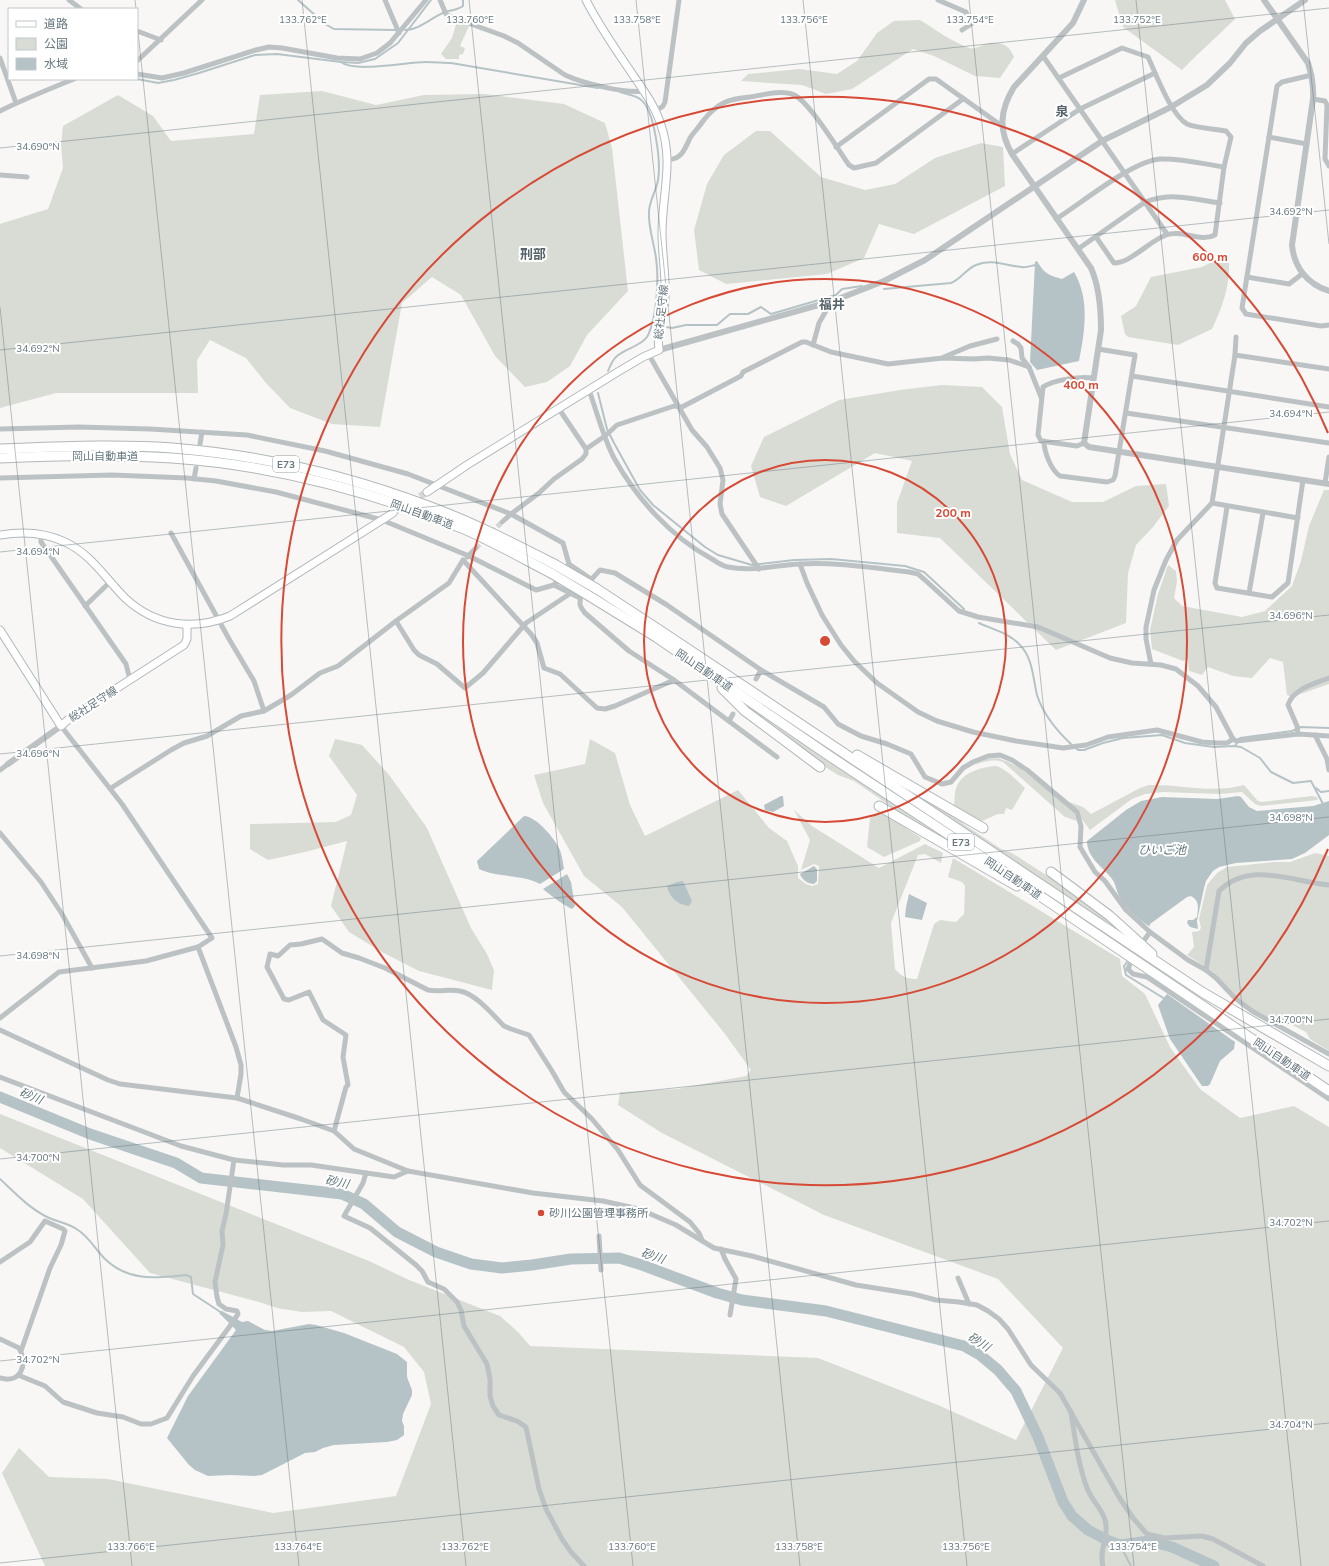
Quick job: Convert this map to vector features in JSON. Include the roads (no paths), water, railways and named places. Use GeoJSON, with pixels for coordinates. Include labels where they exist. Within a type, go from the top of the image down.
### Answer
{"type":"FeatureCollection","features":[{"type":"Feature","properties":{"kind":"highway","name":"岡山自動車道"},"geometry":{"type":"LineString","coordinates":[[0,449],[117,446],[173,448],[236,456],[333,475],[378,488],[470,522],[553,568],[591,597],[656,637],[831,757],[969,848],[1329,1091]]}},
{"type":"Feature","properties":{"kind":"highway","name":"岡山自動車道"},"geometry":{"type":"LineString","coordinates":[[0,458],[117,455],[172,458],[235,465],[286,474],[375,497],[426,514],[553,568],[597,589],[1202,992],[1329,1066]]}},
{"type":"Feature","properties":{"kind":"highway"},"geometry":{"type":"LineString","coordinates":[[706,672],[745,711],[820,767]]}},
{"type":"Feature","properties":{"kind":"highway"},"geometry":{"type":"LineString","coordinates":[[773,706],[983,828]]}},
{"type":"Feature","properties":{"kind":"highway"},"geometry":{"type":"LineString","coordinates":[[879,806],[1087,928]]}},
{"type":"Feature","properties":{"kind":"highway"},"geometry":{"type":"LineString","coordinates":[[1051,872],[1110,916],[1150,951],[1156,962]]}},
{"type":"Feature","properties":{"kind":"main road","name":"総社足守線"},"geometry":{"type":"LineString","coordinates":[[427,492],[467,465],[589,390],[659,350],[657,340],[664,309],[665,296],[662,234],[668,160],[665,139],[656,111],[603,30],[586,0]]}},
{"type":"Feature","properties":{"kind":"main road"},"geometry":{"type":"LineString","coordinates":[[0,535],[29,532],[41,534],[65,542],[81,552],[126,598],[153,617],[187,626],[219,621],[230,616],[393,513]]}},
{"type":"Feature","properties":{"kind":"main road","name":"総社足守線"},"geometry":{"type":"LineString","coordinates":[[0,630],[61,726],[69,719],[184,645],[187,639],[187,626]]}},
{"type":"Feature","properties":{"kind":"street"},"geometry":{"type":"LineString","coordinates":[[69,0],[80,8]]}},
{"type":"Feature","properties":{"kind":"street"},"geometry":{"type":"LineString","coordinates":[[138,60],[202,0]]}},
{"type":"Feature","properties":{"kind":"street"},"geometry":{"type":"LineString","coordinates":[[385,0],[399,33]]}},
{"type":"Feature","properties":{"kind":"street"},"geometry":{"type":"LineString","coordinates":[[138,74],[162,78],[184,73],[269,47],[337,58],[360,59],[377,53],[390,43],[426,0]]}},
{"type":"Feature","properties":{"kind":"street"},"geometry":{"type":"LineString","coordinates":[[440,0],[445,12],[518,43],[573,79],[636,93],[644,91]]}},
{"type":"Feature","properties":{"kind":"street"},"geometry":{"type":"LineString","coordinates":[[656,111],[663,106],[665,102],[679,0]]}},
{"type":"Feature","properties":{"kind":"street"},"geometry":{"type":"LineString","coordinates":[[938,0],[966,12],[967,15],[976,21],[962,30]]}},
{"type":"Feature","properties":{"kind":"street"},"geometry":{"type":"LineString","coordinates":[[1084,0],[1073,23],[1014,88],[1007,99],[1003,111],[1002,126],[1005,138],[1012,154],[1091,268],[1097,285],[1101,319],[1084,443]]}},
{"type":"Feature","properties":{"kind":"street"},"geometry":{"type":"LineString","coordinates":[[1264,0],[1276,20],[1308,63],[1312,75],[1314,91],[1313,100],[1292,238],[1294,257],[1302,274],[1319,287],[1329,291]]}},
{"type":"Feature","properties":{"kind":"street"},"geometry":{"type":"LineString","coordinates":[[659,350],[827,304],[884,282],[925,260],[1102,141],[1171,106],[1207,85],[1230,63],[1246,43],[1305,0]]}},
{"type":"Feature","properties":{"kind":"street"},"geometry":{"type":"LineString","coordinates":[[138,31],[161,40]]}},
{"type":"Feature","properties":{"kind":"street"},"geometry":{"type":"LineString","coordinates":[[1059,78],[1122,48],[1148,57],[1171,106],[1180,119],[1188,124],[1226,131],[1231,137],[1224,167],[1215,234],[1208,238],[1182,234],[1167,234],[1153,241],[1122,263],[1114,262],[1096,236]]}},
{"type":"Feature","properties":{"kind":"street"},"geometry":{"type":"LineString","coordinates":[[1043,56],[1167,234]]}},
{"type":"Feature","properties":{"kind":"street"},"geometry":{"type":"LineString","coordinates":[[0,58],[16,103]]}},
{"type":"Feature","properties":{"kind":"street"},"geometry":{"type":"LineString","coordinates":[[1012,154],[1080,109],[1155,73]]}},
{"type":"Feature","properties":{"kind":"street"},"geometry":{"type":"LineString","coordinates":[[1312,75],[1282,82],[1277,86],[1242,308],[1246,314],[1321,326],[1329,325]]}},
{"type":"Feature","properties":{"kind":"street"},"geometry":{"type":"LineString","coordinates":[[836,147],[929,79],[936,79],[1002,126]]}},
{"type":"Feature","properties":{"kind":"street"},"geometry":{"type":"LineString","coordinates":[[0,111],[72,80]]}},
{"type":"Feature","properties":{"kind":"street"},"geometry":{"type":"LineString","coordinates":[[668,160],[680,156],[708,115],[718,105],[738,98],[780,93],[793,94],[811,110],[848,165],[854,168],[876,163],[963,99]]}},
{"type":"Feature","properties":{"kind":"street"},"geometry":{"type":"LineString","coordinates":[[1313,100],[1325,101],[1327,105],[1325,159],[1329,166]]}},
{"type":"Feature","properties":{"kind":"street"},"geometry":{"type":"LineString","coordinates":[[1269,137],[1307,144]]}},
{"type":"Feature","properties":{"kind":"street"},"geometry":{"type":"LineString","coordinates":[[1056,219],[1125,173],[1148,161],[1168,159],[1224,167]]}},
{"type":"Feature","properties":{"kind":"street"},"geometry":{"type":"LineString","coordinates":[[0,175],[27,177]]}},
{"type":"Feature","properties":{"kind":"street"},"geometry":{"type":"LineString","coordinates":[[1078,249],[1145,202],[1156,198],[1172,196],[1220,203]]}},
{"type":"Feature","properties":{"kind":"street"},"geometry":{"type":"LineString","coordinates":[[1247,277],[1289,284],[1302,274]]}},
{"type":"Feature","properties":{"kind":"street"},"geometry":{"type":"LineString","coordinates":[[812,345],[819,323],[827,309],[827,304]]}},
{"type":"Feature","properties":{"kind":"street"},"geometry":{"type":"LineString","coordinates":[[1151,664],[1146,639],[1146,627],[1154,590],[1166,560],[1177,540],[1212,503],[1235,355],[1236,337]]}},
{"type":"Feature","properties":{"kind":"street"},"geometry":{"type":"LineString","coordinates":[[943,358],[970,346],[997,339]]}},
{"type":"Feature","properties":{"kind":"street"},"geometry":{"type":"LineString","coordinates":[[1013,341],[1018,344],[1022,358],[1028,367],[1042,398]]}},
{"type":"Feature","properties":{"kind":"street"},"geometry":{"type":"LineString","coordinates":[[586,449],[617,426],[674,406],[682,407],[741,376],[743,372],[802,342],[806,342],[831,352],[888,364],[943,358],[997,358],[1028,367]]}},
{"type":"Feature","properties":{"kind":"street"},"geometry":{"type":"LineString","coordinates":[[1044,441],[1044,449],[1056,473],[1060,476],[1107,482],[1113,480],[1120,452],[1135,355],[1098,349]]}},
{"type":"Feature","properties":{"kind":"street"},"geometry":{"type":"LineString","coordinates":[[649,355],[692,430],[707,447],[720,468],[723,480],[720,504],[722,514],[757,566]]}},
{"type":"Feature","properties":{"kind":"street"},"geometry":{"type":"LineString","coordinates":[[1235,355],[1329,369]]}},
{"type":"Feature","properties":{"kind":"street"},"geometry":{"type":"LineString","coordinates":[[1132,376],[1329,407]]}},
{"type":"Feature","properties":{"kind":"street"},"geometry":{"type":"LineString","coordinates":[[1084,443],[1077,446],[1042,441],[1038,435],[1043,387],[1048,383],[1085,377],[1093,378]]}},
{"type":"Feature","properties":{"kind":"street"},"geometry":{"type":"LineString","coordinates":[[589,390],[608,433],[614,457],[628,481],[664,523],[699,553],[726,567],[745,569],[757,566],[800,564],[856,566],[918,574],[959,611],[978,617],[1038,627],[1110,658],[1132,663],[1161,665],[1176,669],[1198,686],[1216,707],[1236,741]]}},
{"type":"Feature","properties":{"kind":"street"},"geometry":{"type":"LineString","coordinates":[[502,522],[539,493],[554,479],[582,459],[586,454],[586,449],[559,409]]}},
{"type":"Feature","properties":{"kind":"street"},"geometry":{"type":"LineString","coordinates":[[1126,413],[1329,443]]}},
{"type":"Feature","properties":{"kind":"street"},"geometry":{"type":"LineString","coordinates":[[0,429],[79,427],[150,429],[247,435],[325,451],[408,474],[512,514],[563,543],[569,564],[591,579]]}},
{"type":"Feature","properties":{"kind":"street"},"geometry":{"type":"LineString","coordinates":[[200,444],[202,432]]}},
{"type":"Feature","properties":{"kind":"street"},"geometry":{"type":"LineString","coordinates":[[1084,443],[1089,447],[1327,484],[1329,457]]}},
{"type":"Feature","properties":{"kind":"street"},"geometry":{"type":"LineString","coordinates":[[194,479],[196,468]]}},
{"type":"Feature","properties":{"kind":"street"},"geometry":{"type":"LineString","coordinates":[[0,478],[112,475],[194,479],[276,492],[382,520],[469,556],[536,590],[554,585],[569,564]]}},
{"type":"Feature","properties":{"kind":"street"},"geometry":{"type":"LineString","coordinates":[[1227,507],[1214,583],[1217,588],[1272,597],[1288,584],[1303,480]]}},
{"type":"Feature","properties":{"kind":"street"},"geometry":{"type":"LineString","coordinates":[[1212,503],[1227,507],[1298,518]]}},
{"type":"Feature","properties":{"kind":"street"},"geometry":{"type":"LineString","coordinates":[[1249,593],[1263,513]]}},
{"type":"Feature","properties":{"kind":"street"},"geometry":{"type":"LineString","coordinates":[[171,533],[254,681],[264,710]]}},
{"type":"Feature","properties":{"kind":"street"},"geometry":{"type":"LineString","coordinates":[[41,534],[41,542],[126,664],[130,680]]}},
{"type":"Feature","properties":{"kind":"street"},"geometry":{"type":"LineString","coordinates":[[111,788],[184,743],[207,736],[241,716],[264,710],[291,694],[320,673],[338,666],[396,621],[449,584],[463,560],[476,548]]}},
{"type":"Feature","properties":{"kind":"street"},"geometry":{"type":"LineString","coordinates":[[463,560],[524,625],[537,643],[544,668],[560,674],[597,708],[605,709],[615,706],[674,680]]}},
{"type":"Feature","properties":{"kind":"street"},"geometry":{"type":"LineString","coordinates":[[800,564],[822,615],[841,645],[866,674],[918,712],[942,723],[1016,742],[1063,748],[1075,747],[1108,737],[1157,730],[1202,742],[1217,744],[1298,730],[1315,735],[1329,736]]}},
{"type":"Feature","properties":{"kind":"street"},"geometry":{"type":"LineString","coordinates":[[777,757],[674,680],[629,651],[585,613],[580,605],[580,598],[591,579],[600,570],[615,573],[667,605],[761,670],[824,707],[838,724],[861,736],[887,744],[911,754],[925,777],[942,784],[951,782],[963,768],[988,756],[1000,755],[1012,760],[1027,770],[1077,812],[1081,826],[1080,847],[1095,872],[1105,881],[1126,910],[1150,932],[1188,960],[1206,970],[1216,978],[1235,998],[1252,1011],[1329,1054]]}},
{"type":"Feature","properties":{"kind":"street"},"geometry":{"type":"LineString","coordinates":[[85,606],[110,581]]}},
{"type":"Feature","properties":{"kind":"street"},"geometry":{"type":"LineString","coordinates":[[554,585],[580,598]]}},
{"type":"Feature","properties":{"kind":"street"},"geometry":{"type":"LineString","coordinates":[[396,621],[414,650],[419,655],[437,664],[465,688],[483,673],[524,625],[571,593]]}},
{"type":"Feature","properties":{"kind":"street"},"geometry":{"type":"LineString","coordinates":[[756,679],[761,670]]}},
{"type":"Feature","properties":{"kind":"street"},"geometry":{"type":"LineString","coordinates":[[1298,730],[1288,705],[1290,700],[1306,688],[1329,678]]}},
{"type":"Feature","properties":{"kind":"street"},"geometry":{"type":"LineString","coordinates":[[729,721],[733,714]]}},
{"type":"Feature","properties":{"kind":"street"},"geometry":{"type":"LineString","coordinates":[[0,770],[61,726],[111,788],[212,938],[198,947],[146,961],[59,972],[0,1018]]}},
{"type":"Feature","properties":{"kind":"street"},"geometry":{"type":"LineString","coordinates":[[1315,735],[1326,759],[1329,770]]}},
{"type":"Feature","properties":{"kind":"street"},"geometry":{"type":"LineString","coordinates":[[0,832],[41,882],[62,914],[92,968]]}},
{"type":"Feature","properties":{"kind":"street"},"geometry":{"type":"LineString","coordinates":[[1206,970],[1218,891],[1226,884],[1239,878],[1256,874],[1274,874],[1329,885]]}},
{"type":"Feature","properties":{"kind":"street"},"geometry":{"type":"LineString","coordinates":[[1145,939],[1150,932]]}},
{"type":"Feature","properties":{"kind":"street"},"geometry":{"type":"LineString","coordinates":[[334,1131],[346,1087],[348,1085],[342,1057],[346,1035],[323,1020],[310,992],[289,1000],[284,999],[267,967],[270,954],[278,956],[290,945],[322,939],[342,953],[385,968],[428,990],[460,991],[469,994],[504,1026],[511,1030],[529,1035],[564,1092],[592,1119],[618,1150],[640,1185],[690,1222],[699,1233],[702,1241]]}},
{"type":"Feature","properties":{"kind":"street"},"geometry":{"type":"LineString","coordinates":[[198,947],[236,1047],[241,1065],[237,1098]]}},
{"type":"Feature","properties":{"kind":"street"},"geometry":{"type":"LineString","coordinates":[[1130,964],[1128,969],[1133,974],[1147,977],[1329,1098]]}},
{"type":"Feature","properties":{"kind":"street"},"geometry":{"type":"LineString","coordinates":[[0,1030],[108,1080],[120,1084],[237,1098],[301,1119],[334,1131],[354,1149],[408,1171],[533,1193],[603,1201],[639,1209],[676,1225],[714,1248],[752,1256],[856,1285],[913,1294],[936,1300],[977,1305],[999,1319],[1008,1329],[1031,1365],[1060,1393],[1070,1408],[1119,1497],[1133,1518],[1147,1534],[1164,1538],[1202,1536],[1213,1538],[1263,1566]]}},
{"type":"Feature","properties":{"kind":"street"},"geometry":{"type":"LineString","coordinates":[[0,1077],[181,1146],[234,1160],[283,1165],[311,1165],[394,1177],[408,1171]]}},
{"type":"Feature","properties":{"kind":"street"},"geometry":{"type":"LineString","coordinates":[[18,1375],[45,1386],[63,1402],[97,1413],[123,1417],[136,1423],[151,1424],[167,1418],[193,1376],[236,1317],[237,1311],[226,1309],[219,1304],[216,1297],[215,1282],[223,1245],[222,1231],[234,1160]]}},
{"type":"Feature","properties":{"kind":"street"},"geometry":{"type":"LineString","coordinates":[[366,1174],[363,1183],[344,1216],[370,1228],[416,1265],[422,1271],[428,1282],[444,1289],[457,1302],[461,1310],[464,1326],[488,1364],[490,1396],[493,1406],[499,1415],[517,1421],[526,1427],[539,1489],[546,1509],[565,1543],[584,1566]]}},
{"type":"Feature","properties":{"kind":"street"},"geometry":{"type":"LineString","coordinates":[[0,1262],[30,1242],[45,1221],[65,1231],[61,1245],[50,1268],[21,1351],[23,1366],[18,1375],[12,1379],[7,1380],[0,1378]]}},
{"type":"Feature","properties":{"kind":"street"},"geometry":{"type":"LineString","coordinates":[[599,1236],[601,1270]]}},
{"type":"Feature","properties":{"kind":"street"},"geometry":{"type":"LineString","coordinates":[[722,1249],[725,1259],[736,1279],[730,1315]]}},
{"type":"Feature","properties":{"kind":"street"},"geometry":{"type":"LineString","coordinates":[[958,1278],[969,1304]]}},
{"type":"Feature","properties":{"kind":"street"},"geometry":{"type":"LineString","coordinates":[[0,1339],[18,1347],[21,1351]]}},
{"type":"Feature","properties":{"kind":"street"},"geometry":{"type":"LineString","coordinates":[[1070,1408],[1086,1487],[1091,1498],[1104,1517],[1106,1530],[1102,1554],[1103,1566]]}},
{"type":"Feature","properties":{"kind":"water"},"geometry":{"type":"Polygon","coordinates":[[[1037,261],[1047,273],[1062,279],[1074,272],[1082,293],[1085,315],[1079,361],[1037,370],[1030,362],[1035,262],[1037,261]]]}},
{"type":"Feature","properties":{"kind":"water"},"geometry":{"type":"Polygon","coordinates":[[[783,796],[784,806],[773,812],[765,810],[764,805],[783,796]]]}},
{"type":"Feature","properties":{"kind":"water","name":"ひいご池"},"geometry":{"type":"Polygon","coordinates":[[[1238,796],[1241,797],[1249,807],[1257,811],[1313,806],[1329,801],[1329,835],[1305,853],[1292,859],[1236,863],[1219,867],[1213,871],[1206,881],[1204,888],[1197,921],[1198,929],[1190,927],[1187,923],[1188,920],[1193,920],[1197,917],[1197,902],[1191,896],[1187,897],[1150,924],[1150,926],[1147,925],[1124,904],[1113,881],[1096,862],[1088,847],[1087,841],[1126,810],[1141,801],[1162,797],[1217,799],[1238,796]]]}},
{"type":"Feature","properties":{"kind":"water"},"geometry":{"type":"Polygon","coordinates":[[[524,816],[529,817],[540,824],[550,835],[560,850],[564,869],[540,884],[526,879],[486,872],[479,869],[477,861],[524,816]]]}},
{"type":"Feature","properties":{"kind":"water"},"geometry":{"type":"Polygon","coordinates":[[[814,866],[817,869],[817,881],[814,884],[806,881],[800,874],[814,866]]]}},
{"type":"Feature","properties":{"kind":"water"},"geometry":{"type":"Polygon","coordinates":[[[567,874],[571,882],[575,906],[572,909],[543,889],[567,874]]]}},
{"type":"Feature","properties":{"kind":"water"},"geometry":{"type":"Polygon","coordinates":[[[683,881],[692,901],[689,906],[681,904],[675,900],[670,894],[667,886],[683,881]]]}},
{"type":"Feature","properties":{"kind":"water"},"geometry":{"type":"Polygon","coordinates":[[[909,894],[927,903],[922,920],[905,917],[909,894]]]}},
{"type":"Feature","properties":{"kind":"water"},"geometry":{"type":"Polygon","coordinates":[[[1167,994],[1235,1042],[1234,1049],[1220,1061],[1208,1086],[1202,1086],[1170,1039],[1158,1005],[1167,994]]]}},
{"type":"Feature","properties":{"kind":"water"},"geometry":{"type":"Polygon","coordinates":[[[222,1311],[242,1322],[248,1321],[265,1330],[272,1331],[309,1324],[316,1325],[344,1333],[397,1354],[407,1362],[407,1377],[412,1390],[412,1395],[403,1414],[402,1421],[404,1426],[404,1435],[397,1440],[387,1442],[334,1445],[315,1452],[305,1453],[262,1475],[208,1476],[195,1470],[189,1465],[167,1438],[188,1396],[236,1330],[219,1313],[222,1311]]]}},
{"type":"Feature","properties":{"kind":"waterway"},"geometry":{"type":"LineString","coordinates":[[298,0],[325,24],[334,29],[395,30]]}},
{"type":"Feature","properties":{"kind":"waterway"},"geometry":{"type":"LineString","coordinates":[[138,79],[158,83],[174,80],[255,55],[277,54],[358,63],[375,59],[398,43],[431,0]]}},
{"type":"Feature","properties":{"kind":"waterway"},"geometry":{"type":"LineString","coordinates":[[405,30],[420,26],[440,14],[463,6],[463,0]]}},
{"type":"Feature","properties":{"kind":"waterway"},"geometry":{"type":"LineString","coordinates":[[341,62],[357,67],[417,62],[451,63],[598,88]]}},
{"type":"Feature","properties":{"kind":"waterway"},"geometry":{"type":"LineString","coordinates":[[608,371],[617,356],[644,341],[647,337],[652,325],[656,306],[657,286],[657,266],[649,218],[649,208],[657,184],[659,172],[656,137],[650,113],[645,105],[640,99],[620,92]]}},
{"type":"Feature","properties":{"kind":"waterway"},"geometry":{"type":"LineString","coordinates":[[884,289],[951,283],[972,267],[987,262],[1024,267],[1037,265]]}},
{"type":"Feature","properties":{"kind":"waterway"},"geometry":{"type":"LineString","coordinates":[[666,327],[672,328],[686,325],[717,325],[730,314],[748,314],[761,307],[771,314],[836,295],[842,289],[862,286]]}},
{"type":"Feature","properties":{"kind":"waterway"},"geometry":{"type":"LineString","coordinates":[[598,393],[607,429],[640,490],[653,505],[705,547],[718,555],[752,565],[794,560],[831,559],[905,566],[924,572],[964,609]]}},
{"type":"Feature","properties":{"kind":"waterway"},"geometry":{"type":"LineString","coordinates":[[979,623],[1010,637],[1024,649],[1030,662],[1037,695],[1043,709],[1056,728],[1072,745]]}},
{"type":"Feature","properties":{"kind":"waterway"},"geometry":{"type":"LineString","coordinates":[[1235,746],[1240,738],[1292,731],[1301,727],[1329,728]]}},
{"type":"Feature","properties":{"kind":"waterway"},"geometry":{"type":"LineString","coordinates":[[1076,748],[1078,750],[1084,750],[1123,738],[1162,735],[1185,743],[1214,747],[1241,747],[1260,758],[1271,772],[1293,783],[1311,781],[1323,804]]}},
{"type":"Feature","properties":{"kind":"waterway"},"geometry":{"type":"LineString","coordinates":[[1316,788],[1321,792],[1329,791]]}},
{"type":"Feature","properties":{"kind":"waterway"},"geometry":{"type":"LineString","coordinates":[[1127,962],[1124,966],[1126,975],[1165,999]]}},
{"type":"Feature","properties":{"kind":"waterway","name":"砂川"},"geometry":{"type":"LineString","coordinates":[[0,1097],[90,1134],[176,1163],[201,1178],[342,1194],[364,1204],[397,1232],[436,1252],[471,1264],[502,1268],[571,1259],[619,1258],[717,1293],[742,1300],[826,1311],[964,1346],[980,1355],[998,1370],[1016,1391],[1038,1437],[1063,1502],[1072,1516],[1088,1530],[1120,1545],[1149,1541],[1172,1547],[1214,1566]]}},
{"type":"Feature","properties":{"kind":"waterway"},"geometry":{"type":"LineString","coordinates":[[0,1179],[22,1200],[40,1213],[51,1219],[71,1226],[82,1233],[105,1259],[114,1266],[124,1272],[143,1277],[186,1275],[191,1277],[193,1294],[222,1313]]}},
{"type":"Feature","properties":{"kind":"waterway"},"geometry":{"type":"LineString","coordinates":[[1120,1545],[1131,1566]]}},
{"type":"Feature","properties":{"kind":"tunnel"},"geometry":{"type":"LineString","coordinates":[[393,513],[427,492]]}},
{"type":"Feature","properties":{"kind":"tunnel"},"geometry":{"type":"LineString","coordinates":[[476,548],[502,522]]}},
{"type":"Feature","properties":{"kind":"place","name":"砂川公園管理事務所"},"geometry":{"type":"Point","coordinates":[541,1213]}},
{"type":"Feature","properties":{"kind":"district","name":"泉"},"geometry":{"type":"Point","coordinates":[1062,111]}},
{"type":"Feature","properties":{"kind":"district","name":"刑部"},"geometry":{"type":"Point","coordinates":[533,254]}},
{"type":"Feature","properties":{"kind":"district","name":"福井"},"geometry":{"type":"Point","coordinates":[832,304]}}]}
